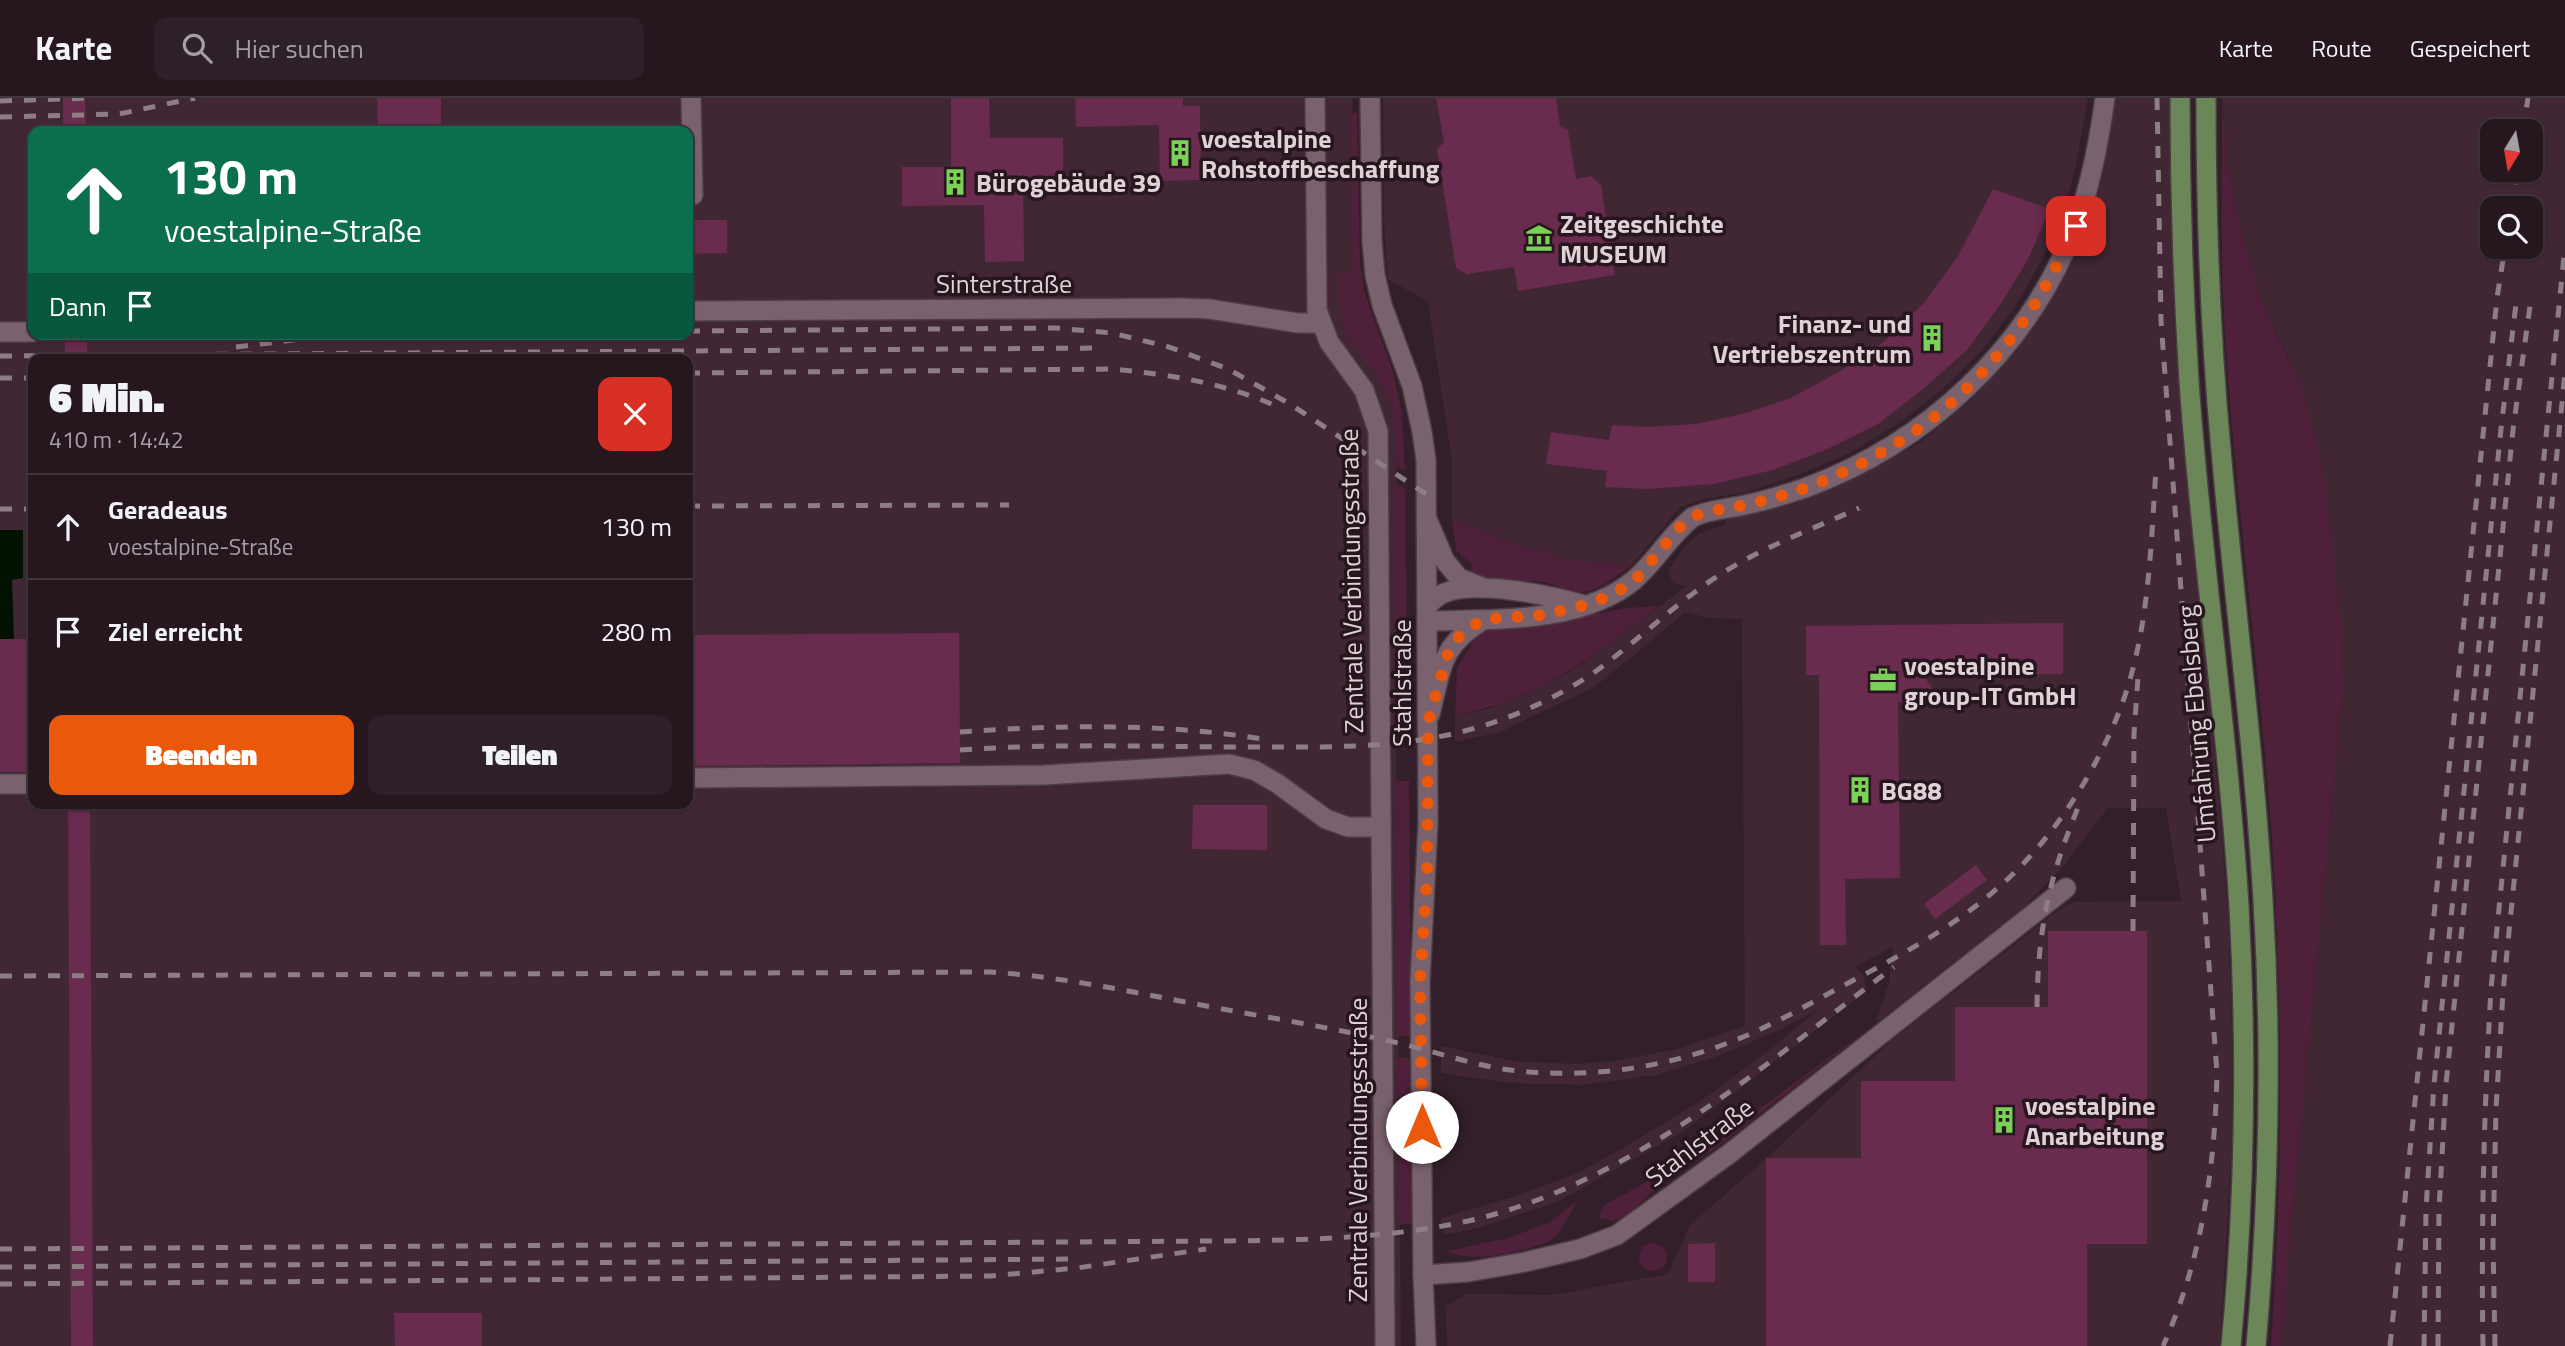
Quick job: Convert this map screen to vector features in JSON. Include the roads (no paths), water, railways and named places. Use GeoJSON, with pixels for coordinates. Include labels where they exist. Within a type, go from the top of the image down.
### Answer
{"type":"FeatureCollection","features":[{"type":"Feature","properties":{"kind":"main road","name":"Umfahrung Ebelsberg"},"geometry":{"type":"LineString","coordinates":[[2180,98],[2180,178],[2189,382],[2228,769],[2239,906],[2244,1020],[2242,1185],[2231,1346]]}},
{"type":"Feature","properties":{"kind":"main road","name":"Umfahrung Ebelsberg"},"geometry":{"type":"LineString","coordinates":[[2206,98],[2210,300],[2221,449],[2253,770],[2268,1006],[2267,1184],[2256,1346]]}},
{"type":"Feature","properties":{"kind":"street"},"geometry":{"type":"LineString","coordinates":[[691,98],[692,126]]}},
{"type":"Feature","properties":{"kind":"street","name":"Zentrale Verbindungsstraße"},"geometry":{"type":"LineString","coordinates":[[1315,98],[1315,295],[1320,323],[1329,342],[1364,390],[1378,431],[1385,1346]]}},
{"type":"Feature","properties":{"kind":"street","name":"Stahlstraße"},"geometry":{"type":"LineString","coordinates":[[1370,98],[1375,275],[1382,304],[1412,386],[1426,460],[1427,878],[1420,982],[1426,1346]]}},
{"type":"Feature","properties":{"kind":"street"},"geometry":{"type":"LineString","coordinates":[[1427,614],[1484,619],[1543,615],[1612,595],[1636,579],[1680,527],[1692,517],[1804,488],[1856,467],[1906,438],[1952,403],[1991,364],[2026,321],[2063,255],[2076,226],[2092,175],[2105,98]]}},
{"type":"Feature","properties":{"kind":"street","name":"Sinterstraße"},"geometry":{"type":"LineString","coordinates":[[693,311],[1184,308],[1298,323],[1320,323]]}},
{"type":"Feature","properties":{"kind":"street"},"geometry":{"type":"LineString","coordinates":[[0,332],[28,332]]}},
{"type":"Feature","properties":{"kind":"street"},"geometry":{"type":"LineString","coordinates":[[1426,518],[1444,561],[1460,578],[1489,590]]}},
{"type":"Feature","properties":{"kind":"street"},"geometry":{"type":"LineString","coordinates":[[1427,614],[1443,593],[1459,590],[1543,594],[1585,605]]}},
{"type":"Feature","properties":{"kind":"street"},"geometry":{"type":"LineString","coordinates":[[1428,722],[1450,647],[1463,632],[1484,619]]}},
{"type":"Feature","properties":{"kind":"street"},"geometry":{"type":"LineString","coordinates":[[693,778],[1044,775],[1229,764],[1254,770],[1326,819],[1348,827],[1381,827]]}},
{"type":"Feature","properties":{"kind":"street"},"geometry":{"type":"LineString","coordinates":[[0,784],[28,784]]}},
{"type":"Feature","properties":{"kind":"street","name":"Stahlstraße"},"geometry":{"type":"LineString","coordinates":[[1423,1275],[1468,1272],[1525,1262],[1580,1249],[1617,1235],[1728,1154],[2067,888]]}},
{"type":"Feature","properties":{"kind":"railway"},"geometry":{"type":"LineString","coordinates":[[0,101],[92,98]]}},
{"type":"Feature","properties":{"kind":"railway"},"geometry":{"type":"LineString","coordinates":[[0,117],[119,114],[195,98]]}},
{"type":"Feature","properties":{"kind":"railway"},"geometry":{"type":"LineString","coordinates":[[2157,98],[2161,321],[2217,1073],[2213,1143],[2204,1212],[2188,1280],[2163,1346]]}},
{"type":"Feature","properties":{"kind":"railway"},"geometry":{"type":"LineString","coordinates":[[2525,119],[2528,98]]}},
{"type":"Feature","properties":{"kind":"railway"},"geometry":{"type":"LineString","coordinates":[[2513,196],[2515,182]]}},
{"type":"Feature","properties":{"kind":"railway"},"geometry":{"type":"LineString","coordinates":[[2483,1346],[2482,1257],[2491,989],[2565,246]]}},
{"type":"Feature","properties":{"kind":"railway"},"geometry":{"type":"LineString","coordinates":[[2390,1346],[2503,259]]}},
{"type":"Feature","properties":{"kind":"railway"},"geometry":{"type":"LineString","coordinates":[[2424,1346],[2426,1209],[2434,1084],[2516,304]]}},
{"type":"Feature","properties":{"kind":"railway"},"geometry":{"type":"LineString","coordinates":[[2438,1346],[2439,1209],[2446,1084],[2513,430],[2530,306]]}},
{"type":"Feature","properties":{"kind":"railway"},"geometry":{"type":"LineString","coordinates":[[693,331],[1056,328],[1112,333],[1169,347],[1228,369],[1290,404],[1426,494]]}},
{"type":"Feature","properties":{"kind":"railway"},"geometry":{"type":"LineString","coordinates":[[236,347],[294,340]]}},
{"type":"Feature","properties":{"kind":"railway"},"geometry":{"type":"LineString","coordinates":[[260,354],[1101,348]]}},
{"type":"Feature","properties":{"kind":"railway"},"geometry":{"type":"LineString","coordinates":[[0,356],[28,356]]}},
{"type":"Feature","properties":{"kind":"railway"},"geometry":{"type":"LineString","coordinates":[[693,373],[1113,369],[1195,381],[1274,405]]}},
{"type":"Feature","properties":{"kind":"railway"},"geometry":{"type":"LineString","coordinates":[[2495,1346],[2493,1243],[2496,1109],[2503,992],[2565,373]]}},
{"type":"Feature","properties":{"kind":"railway"},"geometry":{"type":"LineString","coordinates":[[0,378],[28,378]]}},
{"type":"Feature","properties":{"kind":"railway"},"geometry":{"type":"LineString","coordinates":[[0,976],[990,972],[1076,982],[1308,1024],[1510,1070],[1540,1073],[1602,1072],[1662,1063],[1721,1045],[1763,1028],[1917,945],[1959,918],[1999,887],[2045,839],[2081,787],[2102,750],[2124,700],[2146,602],[2156,469]]}},
{"type":"Feature","properties":{"kind":"railway"},"geometry":{"type":"LineString","coordinates":[[693,506],[1009,505]]}},
{"type":"Feature","properties":{"kind":"railway"},"geometry":{"type":"LineString","coordinates":[[960,750],[1069,746],[1354,746],[1454,734],[1521,712],[1566,690],[1622,651],[1706,584],[1737,564],[1859,508]]}},
{"type":"Feature","properties":{"kind":"railway"},"geometry":{"type":"LineString","coordinates":[[0,509],[28,509]]}},
{"type":"Feature","properties":{"kind":"railway"},"geometry":{"type":"LineString","coordinates":[[2133,931],[2134,734],[2138,677]]}},
{"type":"Feature","properties":{"kind":"railway"},"geometry":{"type":"LineString","coordinates":[[960,732],[1111,727],[1187,730],[1262,739]]}},
{"type":"Feature","properties":{"kind":"railway"},"geometry":{"type":"LineString","coordinates":[[2037,1007],[2040,950],[2048,900],[2062,851],[2082,798]]}},
{"type":"Feature","properties":{"kind":"railway"},"geometry":{"type":"LineString","coordinates":[[0,1249],[1250,1241],[1406,1232],[1468,1221],[1529,1203],[1586,1179],[1641,1150],[1745,1081],[1894,967]]}},
{"type":"Feature","properties":{"kind":"railway"},"geometry":{"type":"LineString","coordinates":[[0,1284],[990,1276],[1077,1268],[1206,1249]]}},
{"type":"Feature","properties":{"kind":"railway"},"geometry":{"type":"LineString","coordinates":[[0,1267],[1078,1259]]}},
{"type":"Feature","properties":{"kind":"place","name":"voestalpine Rohstoffbeschaffung"},"geometry":{"type":"Point","coordinates":[1180,153]}},
{"type":"Feature","properties":{"kind":"place","name":"Bürogebäude 39"},"geometry":{"type":"Point","coordinates":[955,182]}},
{"type":"Feature","properties":{"kind":"place","name":"Zeitgeschichte MUSEUM"},"geometry":{"type":"Point","coordinates":[1539,238]}},
{"type":"Feature","properties":{"kind":"place","name":"Finanz- und Vertriebszentrum"},"geometry":{"type":"Point","coordinates":[1932,338]}},
{"type":"Feature","properties":{"kind":"place","name":"voestalpine group-IT GmbH"},"geometry":{"type":"Point","coordinates":[1883,680]}},
{"type":"Feature","properties":{"kind":"place","name":"BG88"},"geometry":{"type":"Point","coordinates":[1860,790]}},
{"type":"Feature","properties":{"kind":"place","name":"voestalpine Anarbeitung"},"geometry":{"type":"Point","coordinates":[2004,1120]}}]}
